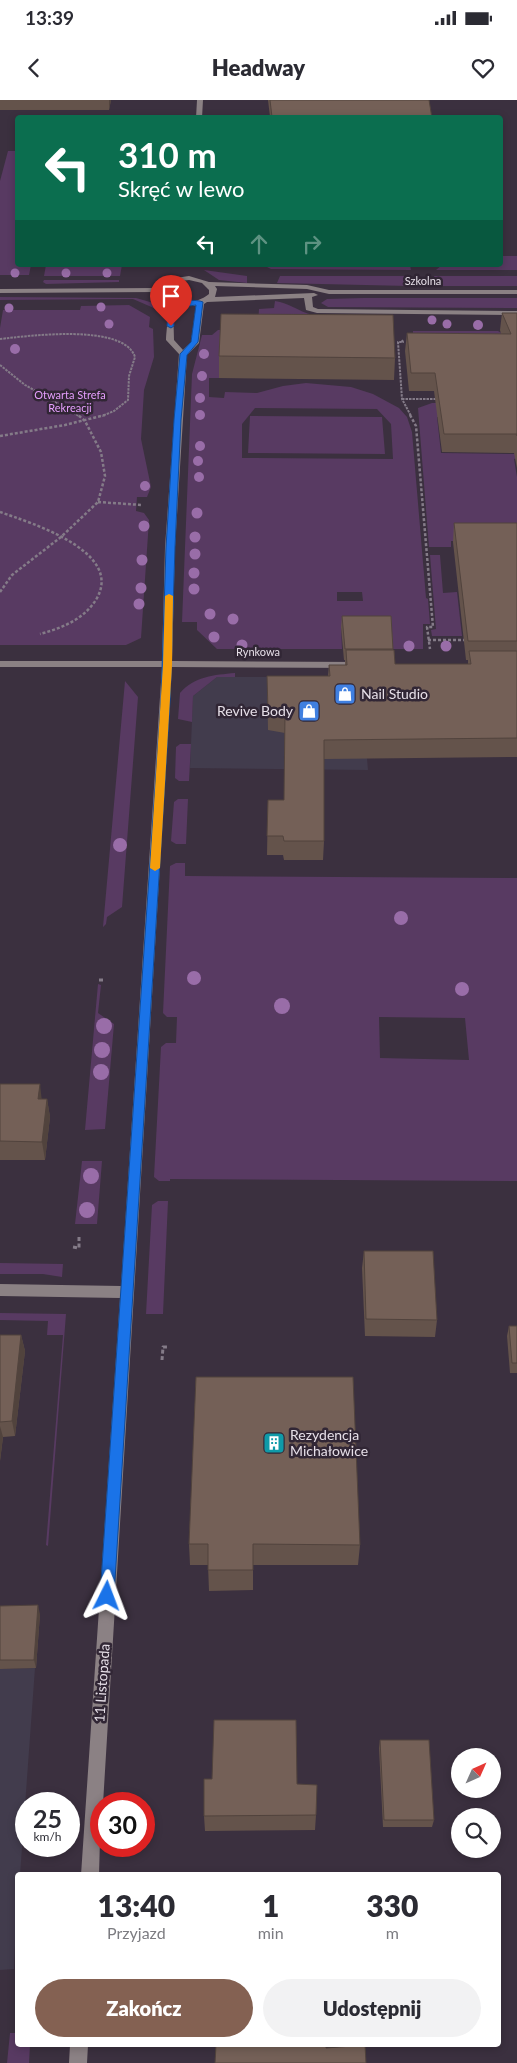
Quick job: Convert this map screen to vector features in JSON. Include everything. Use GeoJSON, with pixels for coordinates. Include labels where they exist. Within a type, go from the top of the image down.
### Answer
{"type":"FeatureCollection","features":[{"type":"Feature","properties":{"kind":"street"},"geometry":{"type":"LineString","coordinates":[[198,115],[200,100]]}},
{"type":"Feature","properties":{"kind":"street"},"geometry":{"type":"LineString","coordinates":[[0,291],[158,290],[169,281],[189,278],[190,268]]}},
{"type":"Feature","properties":{"kind":"street","name":"Szkolna"},"geometry":{"type":"LineString","coordinates":[[189,278],[209,284],[307,287],[330,292],[517,292]]}},
{"type":"Feature","properties":{"kind":"street","name":"11 Listopada"},"geometry":{"type":"LineString","coordinates":[[90,1872],[126,1292],[168,665],[170,547],[183,354],[195,342],[203,301],[214,292],[209,284]]}},
{"type":"Feature","properties":{"kind":"street"},"geometry":{"type":"LineString","coordinates":[[158,290],[160,296],[168,302],[171,309],[170,340],[183,354]]}},
{"type":"Feature","properties":{"kind":"street","name":"Szkolna"},"geometry":{"type":"LineString","coordinates":[[168,302],[183,304],[203,301],[308,297],[330,292]]}},
{"type":"Feature","properties":{"kind":"street"},"geometry":{"type":"LineString","coordinates":[[308,297],[309,308],[317,311],[517,313]]}},
{"type":"Feature","properties":{"kind":"street","name":"Rynkowa"},"geometry":{"type":"LineString","coordinates":[[0,664],[370,664]]}},
{"type":"Feature","properties":{"kind":"street"},"geometry":{"type":"LineString","coordinates":[[0,1290],[126,1292]]}},
{"type":"Feature","properties":{"kind":"street"},"geometry":{"type":"LineString","coordinates":[[78,2063],[79,2047]]}},
{"type":"Feature","properties":{"kind":"path"},"geometry":{"type":"LineString","coordinates":[[0,339],[96,336],[120,341],[131,348],[136,357],[128,378],[131,394],[126,404],[84,421],[0,436]]}},
{"type":"Feature","properties":{"kind":"path"},"geometry":{"type":"LineString","coordinates":[[402,336],[403,342]]}},
{"type":"Feature","properties":{"kind":"path"},"geometry":{"type":"LineString","coordinates":[[411,343],[398,342],[402,399],[416,426],[433,627],[427,627],[430,649]]}},
{"type":"Feature","properties":{"kind":"path"},"geometry":{"type":"LineString","coordinates":[[0,365],[25,386],[78,414],[84,421],[101,452],[105,476],[98,502],[61,537],[12,575],[0,592]]}},
{"type":"Feature","properties":{"kind":"path"},"geometry":{"type":"LineString","coordinates":[[402,399],[439,399]]}},
{"type":"Feature","properties":{"kind":"path"},"geometry":{"type":"LineString","coordinates":[[98,502],[174,505]]}},
{"type":"Feature","properties":{"kind":"path"},"geometry":{"type":"LineString","coordinates":[[0,512],[61,537],[90,556],[99,567],[101,591],[86,613],[51,631],[36,635]]}},
{"type":"Feature","properties":{"kind":"path"},"geometry":{"type":"LineString","coordinates":[[428,640],[464,640]]}},
{"type":"Feature","properties":{"kind":"path"},"geometry":{"type":"LineString","coordinates":[[99,980],[105,980]]}},
{"type":"Feature","properties":{"kind":"path"},"geometry":{"type":"LineString","coordinates":[[73,1247],[79,1248],[79,1235]]}},
{"type":"Feature","properties":{"kind":"path"},"geometry":{"type":"LineString","coordinates":[[162,1360],[163,1347],[168,1347]]}},
{"type":"Feature","properties":{"kind":"shaded area"},"geometry":{"type":"Polygon","coordinates":[[[217,677],[360,677],[368,770],[190,768],[193,696],[217,677]]]}},
{"type":"Feature","properties":{"kind":"shaded area"},"geometry":{"type":"Polygon","coordinates":[[[35,1668],[26,1792],[15,1792],[15,1857],[21,1857],[20,1872],[15,1872],[14,1969],[0,1970],[0,1669],[35,1668]]]}},
{"type":"Feature","properties":{"kind":"green space"},"geometry":{"type":"Polygon","coordinates":[[[8,151],[15,151],[15,267],[31,267],[29,275],[0,275],[0,181],[8,151]]]}},
{"type":"Feature","properties":{"kind":"green space"},"geometry":{"type":"Polygon","coordinates":[[[503,256],[517,256],[517,270],[436,270],[440,267],[503,267],[503,256]]]}},
{"type":"Feature","properties":{"kind":"green space"},"geometry":{"type":"Polygon","coordinates":[[[46,267],[122,267],[120,276],[44,276],[46,267]]]}},
{"type":"Feature","properties":{"kind":"green space"},"geometry":{"type":"Polygon","coordinates":[[[267,267],[410,267],[411,270],[271,269],[267,267]]]}},
{"type":"Feature","properties":{"kind":"green space"},"geometry":{"type":"Polygon","coordinates":[[[204,270],[247,276],[247,283],[219,280],[204,270]]]}},
{"type":"Feature","properties":{"kind":"green space"},"geometry":{"type":"Polygon","coordinates":[[[280,276],[411,276],[413,284],[409,286],[277,283],[280,276]]]}},
{"type":"Feature","properties":{"kind":"green space"},"geometry":{"type":"Polygon","coordinates":[[[434,276],[517,276],[517,286],[438,286],[434,284],[434,276]]]}},
{"type":"Feature","properties":{"kind":"green space"},"geometry":{"type":"Polygon","coordinates":[[[44,280],[119,280],[119,282],[46,284],[43,282],[44,280]]]}},
{"type":"Feature","properties":{"kind":"green space"},"geometry":{"type":"Polygon","coordinates":[[[0,297],[136,298],[157,304],[163,312],[133,299],[0,300],[0,297]]]}},
{"type":"Feature","properties":{"kind":"green space"},"geometry":{"type":"Polygon","coordinates":[[[517,298],[517,308],[328,307],[321,303],[327,299],[517,298]]]}},
{"type":"Feature","properties":{"kind":"green space"},"geometry":{"type":"Polygon","coordinates":[[[275,301],[285,303],[312,315],[258,324],[259,309],[274,308],[275,301]]]}},
{"type":"Feature","properties":{"kind":"green space","name":"Otwarta Strefa Rekreacji"},"geometry":{"type":"Polygon","coordinates":[[[129,305],[150,317],[149,327],[153,329],[154,357],[144,390],[141,439],[151,487],[147,497],[137,497],[136,511],[144,513],[149,520],[141,638],[126,645],[0,645],[0,328],[3,310],[80,310],[81,306],[129,305]]]}},
{"type":"Feature","properties":{"kind":"green space"},"geometry":{"type":"Polygon","coordinates":[[[218,330],[390,331],[219,378],[209,378],[209,397],[224,398],[225,392],[257,393],[283,386],[306,383],[351,387],[373,394],[399,408],[407,417],[412,432],[426,598],[428,599],[430,624],[423,624],[423,649],[375,649],[391,627],[341,626],[342,649],[217,649],[197,630],[197,622],[182,622],[192,374],[202,335],[212,335],[218,330]],[[255,408],[242,424],[242,458],[393,459],[391,424],[377,409],[255,408]],[[337,592],[337,601],[363,601],[362,592],[337,592]]]}},
{"type":"Feature","properties":{"kind":"green space"},"geometry":{"type":"Polygon","coordinates":[[[413,331],[498,331],[516,341],[413,339],[413,331]]]}},
{"type":"Feature","properties":{"kind":"green space"},"geometry":{"type":"Polygon","coordinates":[[[432,403],[517,403],[517,418],[437,417],[441,453],[516,454],[517,458],[514,459],[517,477],[517,541],[451,541],[451,547],[429,547],[418,408],[432,403]]]}},
{"type":"Feature","properties":{"kind":"green space"},"geometry":{"type":"Polygon","coordinates":[[[250,416],[382,417],[385,454],[248,453],[250,416]]]}},
{"type":"Feature","properties":{"kind":"green space"},"geometry":{"type":"Polygon","coordinates":[[[430,555],[440,555],[443,593],[457,592],[462,636],[432,636],[431,630],[436,629],[430,555]]]}},
{"type":"Feature","properties":{"kind":"green space"},"geometry":{"type":"Polygon","coordinates":[[[235,673],[235,677],[217,677],[193,696],[192,722],[178,719],[180,693],[186,687],[205,677],[235,673]]]}},
{"type":"Feature","properties":{"kind":"green space"},"geometry":{"type":"Polygon","coordinates":[[[125,681],[138,697],[122,907],[107,917],[106,924],[103,927],[125,681]]]}},
{"type":"Feature","properties":{"kind":"green space"},"geometry":{"type":"Polygon","coordinates":[[[180,744],[191,744],[189,781],[179,781],[175,778],[176,747],[180,744]]]}},
{"type":"Feature","properties":{"kind":"green space"},"geometry":{"type":"Polygon","coordinates":[[[178,799],[188,799],[186,844],[176,844],[171,841],[174,802],[178,799]]]}},
{"type":"Feature","properties":{"kind":"green space"},"geometry":{"type":"Polygon","coordinates":[[[176,863],[185,863],[185,876],[517,878],[517,1181],[170,1179],[170,1181],[159,1181],[154,1177],[161,1047],[166,1043],[176,1043],[177,1017],[167,1017],[163,1013],[170,866],[176,863]],[[379,1017],[380,1058],[469,1060],[465,1018],[379,1017]]]}},
{"type":"Feature","properties":{"kind":"green space"},"geometry":{"type":"Polygon","coordinates":[[[98,984],[101,985],[98,1013],[114,1024],[105,1129],[85,1130],[98,984]]]}},
{"type":"Feature","properties":{"kind":"green space"},"geometry":{"type":"Polygon","coordinates":[[[82,1161],[102,1161],[97,1224],[75,1224],[82,1161]]]}},
{"type":"Feature","properties":{"kind":"green space"},"geometry":{"type":"Polygon","coordinates":[[[158,1201],[168,1201],[163,1314],[146,1314],[152,1205],[158,1201]]]}},
{"type":"Feature","properties":{"kind":"green space"},"geometry":{"type":"Polygon","coordinates":[[[0,1263],[63,1264],[62,1277],[43,1274],[0,1274],[0,1263]]]}},
{"type":"Feature","properties":{"kind":"green space"},"geometry":{"type":"Polygon","coordinates":[[[0,1313],[66,1314],[48,1546],[46,1545],[63,1335],[47,1335],[48,1321],[0,1320],[0,1313]]]}},
{"type":"Feature","properties":{"kind":"green space"},"geometry":{"type":"Polygon","coordinates":[[[10,2033],[15,2033],[15,2047],[30,2047],[29,2063],[7,2063],[10,2033]]]}},
{"type":"Feature","properties":{"kind":"building"},"geometry":{"type":"Polygon","coordinates":[[[270,100],[429,100],[432,115],[272,115],[270,100]]]}},
{"type":"Feature","properties":{"kind":"building"},"geometry":{"type":"Polygon","coordinates":[[[502,313],[517,313],[517,434],[444,434],[435,373],[411,373],[407,333],[511,334],[502,313]]]}},
{"type":"Feature","properties":{"kind":"building"},"geometry":{"type":"Polygon","coordinates":[[[221,314],[393,315],[395,358],[219,356],[221,314]]]}},
{"type":"Feature","properties":{"kind":"building"},"geometry":{"type":"Polygon","coordinates":[[[454,523],[517,523],[517,641],[468,641],[454,523]]]}},
{"type":"Feature","properties":{"kind":"building"},"geometry":{"type":"Polygon","coordinates":[[[342,616],[391,616],[393,649],[345,649],[342,616]]]}},
{"type":"Feature","properties":{"kind":"building"},"geometry":{"type":"Polygon","coordinates":[[[346,650],[394,650],[395,664],[471,664],[469,651],[517,651],[517,738],[324,740],[324,841],[284,841],[283,836],[267,836],[268,800],[284,800],[285,713],[268,711],[267,676],[330,676],[329,665],[347,665],[346,650]]]}},
{"type":"Feature","properties":{"kind":"building"},"geometry":{"type":"Polygon","coordinates":[[[0,1084],[40,1084],[38,1099],[47,1099],[42,1142],[0,1141],[0,1084]]]}},
{"type":"Feature","properties":{"kind":"building"},"geometry":{"type":"Polygon","coordinates":[[[364,1251],[433,1251],[437,1320],[366,1319],[364,1251]]]}},
{"type":"Feature","properties":{"kind":"building"},"geometry":{"type":"Polygon","coordinates":[[[509,1326],[517,1326],[517,1363],[512,1363],[509,1326]]]}},
{"type":"Feature","properties":{"kind":"building"},"geometry":{"type":"Polygon","coordinates":[[[0,1335],[21,1335],[12,1421],[0,1422],[0,1335]]]}},
{"type":"Feature","properties":{"kind":"building","name":"Rezydencja Michałowice"},"geometry":{"type":"Polygon","coordinates":[[[196,1377],[353,1377],[360,1545],[253,1544],[253,1570],[208,1570],[208,1544],[189,1544],[196,1377]]]}},
{"type":"Feature","properties":{"kind":"building"},"geometry":{"type":"Polygon","coordinates":[[[38,1605],[34,1660],[0,1660],[0,1606],[38,1605]]]}},
{"type":"Feature","properties":{"kind":"building"},"geometry":{"type":"Polygon","coordinates":[[[214,1720],[296,1720],[297,1784],[317,1785],[316,1815],[204,1816],[204,1779],[212,1779],[214,1720]]]}},
{"type":"Feature","properties":{"kind":"building"},"geometry":{"type":"Polygon","coordinates":[[[380,1740],[429,1740],[434,1820],[384,1820],[380,1740]]]}},
{"type":"Feature","properties":{"kind":"building"},"geometry":{"type":"Polygon","coordinates":[[[216,2047],[365,2047],[366,2063],[215,2063],[216,2047]]]}},
{"type":"Feature","properties":{"kind":"slow traffic"},"geometry":{"type":"LineString","coordinates":[[155,868],[168,665],[169,596]]}},
{"type":"Feature","properties":{"kind":"place","name":"Nail Studio"},"geometry":{"type":"Point","coordinates":[345,694]}},
{"type":"Feature","properties":{"kind":"place","name":"Revive Body"},"geometry":{"type":"Point","coordinates":[309,711]}},
{"type":"Feature","properties":{"kind":"place","name":"Rezydencja Michałowice"},"geometry":{"type":"Point","coordinates":[274,1443]}},
{"type":"Feature","properties":{"kind":"route"},"geometry":{"type":"LineString","coordinates":[[107,1596],[166,701],[170,547],[176,485],[178,420],[183,354],[195,342],[200,302],[194,304],[168,302],[171,309],[171,326]]}}]}
